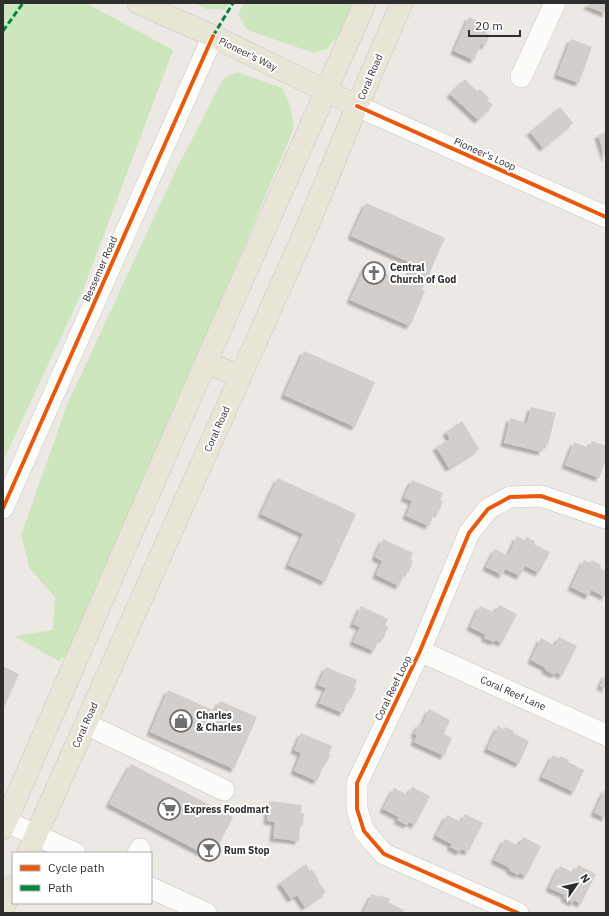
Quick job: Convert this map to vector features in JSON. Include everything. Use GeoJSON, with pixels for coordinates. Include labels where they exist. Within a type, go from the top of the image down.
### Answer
{"type":"FeatureCollection","features":[{"type":"Feature","properties":{"kind":"main road","name":"Pioneer's Way"},"geometry":{"type":"LineString","coordinates":[[138,3],[213,36],[357,106]]}},
{"type":"Feature","properties":{"kind":"main road"},"geometry":{"type":"LineString","coordinates":[[4,823],[365,3]]}},
{"type":"Feature","properties":{"kind":"main road","name":"Coral Road"},"geometry":{"type":"LineString","coordinates":[[32,844],[308,225],[357,106],[402,3]]}},
{"type":"Feature","properties":{"kind":"main road"},"geometry":{"type":"LineString","coordinates":[[206,362],[240,377]]}},
{"type":"Feature","properties":{"kind":"main road"},"geometry":{"type":"LineString","coordinates":[[97,613],[129,626]]}},
{"type":"Feature","properties":{"kind":"main road"},"geometry":{"type":"LineString","coordinates":[[3,909],[12,889]]}},
{"type":"Feature","properties":{"kind":"street"},"geometry":{"type":"LineString","coordinates":[[521,77],[555,3]]}},
{"type":"Feature","properties":{"kind":"street","name":"Bessemer Road"},"geometry":{"type":"LineString","coordinates":[[3,508],[213,36]]}},
{"type":"Feature","properties":{"kind":"street","name":"Pioneer's Loop"},"geometry":{"type":"LineString","coordinates":[[357,106],[606,217]]}},
{"type":"Feature","properties":{"kind":"street","name":"Coral Reef Loop"},"geometry":{"type":"LineString","coordinates":[[518,913],[384,854],[364,831],[357,809],[357,783],[420,651],[469,533],[488,509],[510,497],[541,496],[606,518]]}},
{"type":"Feature","properties":{"kind":"street","name":"Coral Reef Lane"},"geometry":{"type":"LineString","coordinates":[[420,651],[606,735]]}},
{"type":"Feature","properties":{"kind":"street"},"geometry":{"type":"LineString","coordinates":[[86,724],[224,790]]}},
{"type":"Feature","properties":{"kind":"street"},"geometry":{"type":"LineString","coordinates":[[4,823],[32,844],[70,852]]}},
{"type":"Feature","properties":{"kind":"street"},"geometry":{"type":"LineString","coordinates":[[152,888],[206,913]]}},
{"type":"Feature","properties":{"kind":"green space"},"geometry":{"type":"Polygon","coordinates":[[[3,3],[86,3],[173,50],[84,288],[3,461],[3,3]]]}},
{"type":"Feature","properties":{"kind":"green space"},"geometry":{"type":"Polygon","coordinates":[[[195,3],[229,3],[225,10],[206,9],[195,3]]]}},
{"type":"Feature","properties":{"kind":"green space"},"geometry":{"type":"Polygon","coordinates":[[[244,3],[356,3],[345,27],[327,49],[314,53],[247,30],[238,14],[244,3]]]}},
{"type":"Feature","properties":{"kind":"green space"},"geometry":{"type":"Polygon","coordinates":[[[237,72],[282,88],[290,105],[294,128],[73,651],[59,661],[14,636],[53,630],[55,597],[30,569],[21,535],[67,405],[176,170],[223,79],[237,72]]]}},
{"type":"Feature","properties":{"kind":"building"},"geometry":{"type":"Polygon","coordinates":[[[589,3],[606,3],[606,14],[587,6],[589,3]]]}},
{"type":"Feature","properties":{"kind":"building"},"geometry":{"type":"Polygon","coordinates":[[[469,17],[489,26],[486,33],[490,35],[485,46],[481,44],[474,60],[454,51],[469,17]]]}},
{"type":"Feature","properties":{"kind":"building"},"geometry":{"type":"Polygon","coordinates":[[[571,39],[592,47],[579,83],[557,75],[571,39]]]}},
{"type":"Feature","properties":{"kind":"building"},"geometry":{"type":"Polygon","coordinates":[[[465,79],[477,91],[480,89],[489,98],[487,100],[493,105],[478,120],[450,94],[465,79]]]}},
{"type":"Feature","properties":{"kind":"building"},"geometry":{"type":"Polygon","coordinates":[[[560,107],[573,123],[543,148],[530,132],[560,107]]]}},
{"type":"Feature","properties":{"kind":"building"},"geometry":{"type":"Polygon","coordinates":[[[606,132],[606,160],[598,135],[606,132]]]}},
{"type":"Feature","properties":{"kind":"building","name":"Central Church of God"},"geometry":{"type":"Polygon","coordinates":[[[366,203],[445,238],[422,290],[425,291],[410,326],[350,300],[366,265],[405,282],[413,264],[351,236],[366,203]]]}},
{"type":"Feature","properties":{"kind":"building"},"geometry":{"type":"Polygon","coordinates":[[[304,351],[375,382],[355,427],[284,395],[304,351]]]}},
{"type":"Feature","properties":{"kind":"building"},"geometry":{"type":"Polygon","coordinates":[[[531,407],[556,413],[548,445],[544,444],[542,452],[504,443],[510,418],[527,423],[531,407]]]}},
{"type":"Feature","properties":{"kind":"building"},"geometry":{"type":"Polygon","coordinates":[[[462,421],[479,449],[449,468],[436,447],[450,439],[446,432],[462,421]]]}},
{"type":"Feature","properties":{"kind":"building"},"geometry":{"type":"Polygon","coordinates":[[[592,441],[606,446],[606,460],[599,478],[565,465],[574,442],[589,448],[592,441]]]}},
{"type":"Feature","properties":{"kind":"building"},"geometry":{"type":"Polygon","coordinates":[[[278,478],[356,514],[325,582],[288,565],[303,534],[261,514],[278,478]]]}},
{"type":"Feature","properties":{"kind":"building"},"geometry":{"type":"Polygon","coordinates":[[[412,480],[443,493],[440,500],[443,501],[438,514],[435,512],[429,526],[406,516],[412,501],[404,498],[412,480]]]}},
{"type":"Feature","properties":{"kind":"building"},"geometry":{"type":"Polygon","coordinates":[[[517,536],[524,540],[526,537],[535,541],[534,544],[550,552],[539,573],[525,566],[520,576],[505,569],[502,575],[486,567],[495,549],[508,556],[517,536]]]}},
{"type":"Feature","properties":{"kind":"building"},"geometry":{"type":"Polygon","coordinates":[[[383,539],[413,553],[410,560],[413,561],[408,573],[405,572],[399,586],[376,575],[382,561],[375,557],[383,539]]]}},
{"type":"Feature","properties":{"kind":"building"},"geometry":{"type":"Polygon","coordinates":[[[584,560],[590,563],[592,560],[601,565],[600,568],[606,571],[605,597],[591,590],[589,596],[571,587],[584,560]]]}},
{"type":"Feature","properties":{"kind":"building"},"geometry":{"type":"Polygon","coordinates":[[[499,605],[517,614],[502,643],[484,638],[486,635],[470,627],[480,606],[495,613],[499,605]]]}},
{"type":"Feature","properties":{"kind":"building"},"geometry":{"type":"Polygon","coordinates":[[[361,606],[388,619],[385,626],[388,627],[383,639],[380,638],[374,651],[353,642],[360,627],[353,624],[361,606]]]}},
{"type":"Feature","properties":{"kind":"building"},"geometry":{"type":"Polygon","coordinates":[[[559,637],[577,646],[562,676],[556,672],[555,675],[545,670],[546,668],[531,660],[541,638],[555,646],[559,637]]]}},
{"type":"Feature","properties":{"kind":"building"},"geometry":{"type":"Polygon","coordinates":[[[3,666],[19,674],[3,710],[3,666]]]}},
{"type":"Feature","properties":{"kind":"building"},"geometry":{"type":"Polygon","coordinates":[[[326,667],[357,680],[354,687],[356,688],[351,699],[349,698],[343,713],[319,703],[326,688],[318,685],[326,667]]]}},
{"type":"Feature","properties":{"kind":"building"},"geometry":{"type":"Polygon","coordinates":[[[606,673],[606,689],[600,686],[606,673]]]}},
{"type":"Feature","properties":{"kind":"building"},"geometry":{"type":"Polygon","coordinates":[[[168,690],[215,711],[220,701],[257,717],[234,769],[150,732],[168,690]]]}},
{"type":"Feature","properties":{"kind":"building"},"geometry":{"type":"Polygon","coordinates":[[[429,709],[450,720],[444,734],[452,738],[444,756],[414,742],[417,735],[414,734],[419,724],[422,726],[429,709]]]}},
{"type":"Feature","properties":{"kind":"building"},"geometry":{"type":"Polygon","coordinates":[[[498,726],[514,731],[513,733],[529,741],[519,764],[487,749],[498,726]]]}},
{"type":"Feature","properties":{"kind":"building"},"geometry":{"type":"Polygon","coordinates":[[[301,733],[332,746],[330,755],[317,781],[294,771],[301,753],[294,750],[301,733]]]}},
{"type":"Feature","properties":{"kind":"building"},"geometry":{"type":"Polygon","coordinates":[[[553,755],[569,760],[568,762],[584,770],[574,792],[542,777],[553,755]]]}},
{"type":"Feature","properties":{"kind":"building","name":"Express Foodmart"},"geometry":{"type":"Polygon","coordinates":[[[131,764],[233,817],[212,858],[109,804],[131,764]]]}},
{"type":"Feature","properties":{"kind":"building"},"geometry":{"type":"Polygon","coordinates":[[[412,787],[430,796],[415,825],[409,822],[407,825],[397,820],[399,817],[383,809],[394,788],[408,795],[412,787]]]}},
{"type":"Feature","properties":{"kind":"building"},"geometry":{"type":"Polygon","coordinates":[[[606,787],[606,818],[594,813],[606,787]]]}},
{"type":"Feature","properties":{"kind":"building"},"geometry":{"type":"Polygon","coordinates":[[[269,801],[302,805],[301,813],[304,813],[303,825],[300,825],[299,841],[273,838],[275,822],[267,821],[269,801]]]}},
{"type":"Feature","properties":{"kind":"building"},"geometry":{"type":"Polygon","coordinates":[[[465,814],[483,823],[468,852],[461,849],[460,852],[450,847],[452,844],[436,836],[447,815],[461,822],[465,814]]]}},
{"type":"Feature","properties":{"kind":"building"},"geometry":{"type":"Polygon","coordinates":[[[523,837],[541,846],[526,876],[519,873],[518,875],[509,870],[510,868],[494,860],[505,839],[519,846],[523,837]]]}},
{"type":"Feature","properties":{"kind":"building"},"geometry":{"type":"Polygon","coordinates":[[[306,864],[310,871],[312,869],[326,892],[305,907],[297,895],[291,899],[280,883],[306,864]]]}},
{"type":"Feature","properties":{"kind":"building"},"geometry":{"type":"Polygon","coordinates":[[[578,865],[596,874],[581,904],[574,900],[573,903],[564,898],[565,895],[549,888],[560,866],[574,873],[578,865]]]}},
{"type":"Feature","properties":{"kind":"building"},"geometry":{"type":"Polygon","coordinates":[[[372,894],[390,899],[388,902],[404,910],[402,913],[363,913],[372,894]]]}},
{"type":"Feature","properties":{"kind":"marked path"},"geometry":{"type":"LineString","coordinates":[[3,31],[23,3]]}},
{"type":"Feature","properties":{"kind":"marked path"},"geometry":{"type":"LineString","coordinates":[[213,36],[233,3]]}},
{"type":"Feature","properties":{"kind":"cycle path"},"geometry":{"type":"LineString","coordinates":[[3,508],[213,36]]}},
{"type":"Feature","properties":{"kind":"cycle path"},"geometry":{"type":"LineString","coordinates":[[357,106],[606,217]]}},
{"type":"Feature","properties":{"kind":"cycle path"},"geometry":{"type":"LineString","coordinates":[[518,913],[384,854],[364,831],[357,809],[357,783],[420,651],[469,533],[488,509],[510,497],[541,496],[606,518]]}},
{"type":"Feature","properties":{"kind":"place","name":"Central Church of God"},"geometry":{"type":"Point","coordinates":[374,273]}},
{"type":"Feature","properties":{"kind":"place","name":"Charles & Charles"},"geometry":{"type":"Point","coordinates":[181,721]}},
{"type":"Feature","properties":{"kind":"place","name":"Express Foodmart"},"geometry":{"type":"Point","coordinates":[169,809]}},
{"type":"Feature","properties":{"kind":"place","name":"Rum Stop"},"geometry":{"type":"Point","coordinates":[209,850]}}]}
